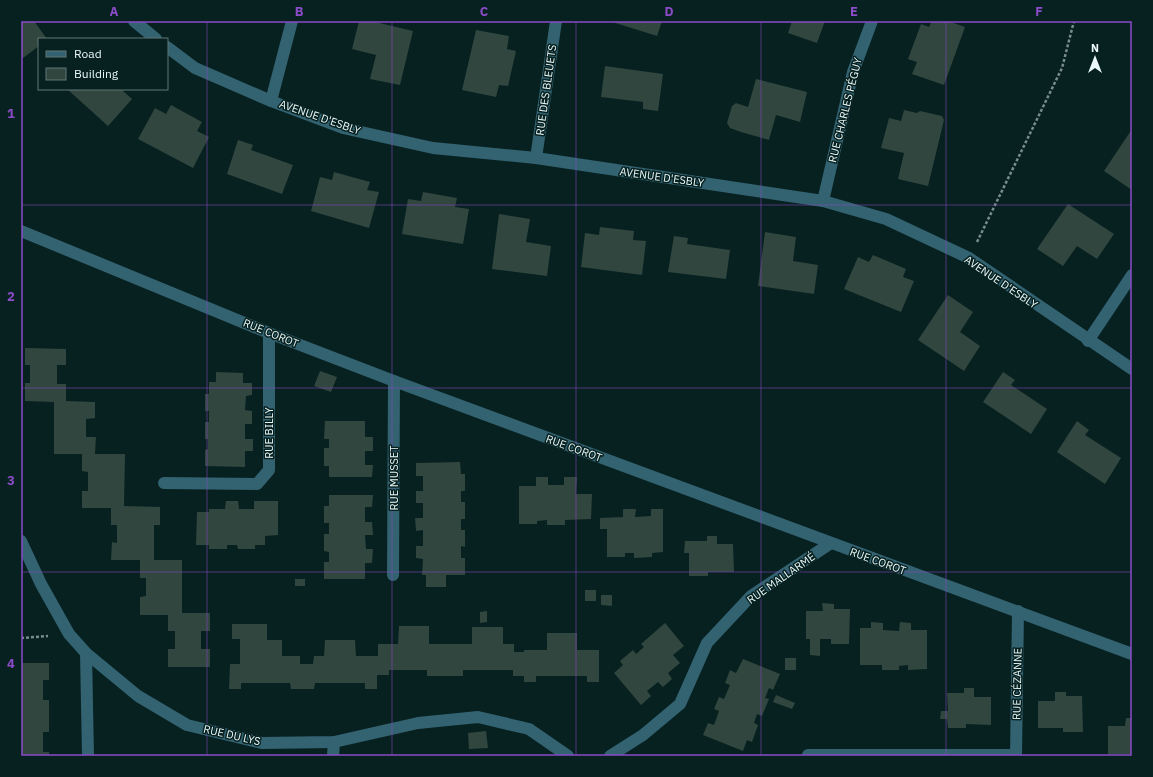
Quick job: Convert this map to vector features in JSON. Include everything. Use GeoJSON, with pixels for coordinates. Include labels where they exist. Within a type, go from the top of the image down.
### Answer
{"type":"FeatureCollection","features":[{"type":"Feature","properties":{"kind":"street"},"geometry":{"type":"LineString","coordinates":[[134,21],[155,38]]}},
{"type":"Feature","properties":{"kind":"street"},"geometry":{"type":"LineString","coordinates":[[271,101],[292,21]]}},
{"type":"Feature","properties":{"kind":"street","name":"RUE DES BLEUETS"},"geometry":{"type":"LineString","coordinates":[[536,158],[556,21]]}},
{"type":"Feature","properties":{"kind":"street","name":"RUE CHARLES PÉGUY"},"geometry":{"type":"LineString","coordinates":[[823,201],[853,72],[872,21]]}},
{"type":"Feature","properties":{"kind":"street","name":"AVENUE D'ESBLY"},"geometry":{"type":"LineString","coordinates":[[168,48],[195,68],[271,101],[344,128],[433,148],[536,158],[823,201],[886,219],[969,258],[1088,341],[1132,369]]}},
{"type":"Feature","properties":{"kind":"street","name":"RUE COROT"},"geometry":{"type":"LineString","coordinates":[[21,231],[394,381],[831,544],[1018,611],[1132,654]]}},
{"type":"Feature","properties":{"kind":"street"},"geometry":{"type":"LineString","coordinates":[[1088,341],[1132,275]]}},
{"type":"Feature","properties":{"kind":"street","name":"RUE BILLY"},"geometry":{"type":"LineString","coordinates":[[164,483],[257,484],[269,470],[269,332]]}},
{"type":"Feature","properties":{"kind":"street","name":"RUE MUSSET"},"geometry":{"type":"LineString","coordinates":[[393,575],[394,381]]}},
{"type":"Feature","properties":{"kind":"street","name":"RUE DU LYS"},"geometry":{"type":"LineString","coordinates":[[21,541],[41,584],[69,634],[86,653],[138,696],[187,725],[262,743],[334,742],[418,723],[478,717],[529,729],[568,756]]}},
{"type":"Feature","properties":{"kind":"street","name":"RUE MALLARMÉ"},"geometry":{"type":"LineString","coordinates":[[610,756],[643,735],[680,704],[707,643],[751,596],[831,544]]}},
{"type":"Feature","properties":{"kind":"street","name":"RUE CÉZANNE"},"geometry":{"type":"LineString","coordinates":[[1016,756],[1018,611]]}},
{"type":"Feature","properties":{"kind":"street"},"geometry":{"type":"LineString","coordinates":[[86,653],[88,756]]}},
{"type":"Feature","properties":{"kind":"street"},"geometry":{"type":"LineString","coordinates":[[333,756],[334,742]]}},
{"type":"Feature","properties":{"kind":"street"},"geometry":{"type":"LineString","coordinates":[[808,755],[1016,756]]}},
{"type":"Feature","properties":{"kind":"path"},"geometry":{"type":"LineString","coordinates":[[969,258],[1062,68],[1074,21]]}},
{"type":"Feature","properties":{"kind":"path"},"geometry":{"type":"LineString","coordinates":[[21,638],[69,634]]}},
{"type":"Feature","properties":{"kind":"building"},"geometry":{"type":"Polygon","coordinates":[[[21,21],[34,21],[46,38],[38,38],[38,47],[23,58],[21,55],[21,21]]]}},
{"type":"Feature","properties":{"kind":"building"},"geometry":{"type":"Polygon","coordinates":[[[359,21],[371,21],[413,31],[400,85],[370,79],[376,55],[352,49],[359,21]]]}},
{"type":"Feature","properties":{"kind":"building"},"geometry":{"type":"Polygon","coordinates":[[[609,21],[662,21],[657,36],[609,21]]]}},
{"type":"Feature","properties":{"kind":"building"},"geometry":{"type":"Polygon","coordinates":[[[792,21],[825,21],[817,43],[788,33],[792,21]]]}},
{"type":"Feature","properties":{"kind":"building"},"geometry":{"type":"Polygon","coordinates":[[[932,21],[948,21],[965,27],[944,85],[912,74],[917,62],[908,59],[921,24],[929,27],[932,21]]]}},
{"type":"Feature","properties":{"kind":"building"},"geometry":{"type":"Polygon","coordinates":[[[476,30],[509,36],[507,49],[516,51],[508,86],[499,85],[496,97],[462,90],[476,30]]]}},
{"type":"Feature","properties":{"kind":"building"},"geometry":{"type":"Polygon","coordinates":[[[605,66],[663,74],[658,111],[643,109],[643,102],[601,97],[605,66]]]}},
{"type":"Feature","properties":{"kind":"building"},"geometry":{"type":"Polygon","coordinates":[[[756,79],[807,92],[800,122],[776,115],[769,140],[730,128],[727,123],[732,106],[736,103],[748,107],[756,79]]]}},
{"type":"Feature","properties":{"kind":"building"},"geometry":{"type":"Polygon","coordinates":[[[68,90],[124,90],[132,99],[108,126],[68,90]]]}},
{"type":"Feature","properties":{"kind":"building"},"geometry":{"type":"Polygon","coordinates":[[[171,105],[202,122],[197,131],[209,137],[193,168],[138,139],[155,108],[166,114],[171,105]]]}},
{"type":"Feature","properties":{"kind":"building"},"geometry":{"type":"Polygon","coordinates":[[[904,110],[917,113],[920,111],[942,116],[944,120],[928,186],[898,179],[904,153],[881,148],[889,118],[901,121],[904,110]]]}},
{"type":"Feature","properties":{"kind":"building"},"geometry":{"type":"Polygon","coordinates":[[[1132,129],[1132,190],[1104,171],[1132,129]]]}},
{"type":"Feature","properties":{"kind":"building"},"geometry":{"type":"Polygon","coordinates":[[[238,140],[253,145],[251,150],[293,165],[282,194],[227,174],[238,140]]]}},
{"type":"Feature","properties":{"kind":"building"},"geometry":{"type":"Polygon","coordinates":[[[334,172],[370,182],[367,190],[379,192],[369,228],[311,211],[320,177],[332,180],[334,172]]]}},
{"type":"Feature","properties":{"kind":"building"},"geometry":{"type":"Polygon","coordinates":[[[423,192],[457,198],[455,207],[469,209],[463,244],[402,234],[408,199],[421,201],[423,192]]]}},
{"type":"Feature","properties":{"kind":"building"},"geometry":{"type":"Polygon","coordinates":[[[1068,204],[1114,234],[1097,259],[1077,246],[1063,266],[1037,249],[1068,204]]]}},
{"type":"Feature","properties":{"kind":"building"},"geometry":{"type":"Polygon","coordinates":[[[499,214],[530,219],[526,242],[551,246],[547,276],[492,269],[499,214]]]}},
{"type":"Feature","properties":{"kind":"building"},"geometry":{"type":"Polygon","coordinates":[[[600,227],[634,231],[633,240],[646,241],[642,275],[581,267],[585,233],[599,235],[600,227]]]}},
{"type":"Feature","properties":{"kind":"building"},"geometry":{"type":"Polygon","coordinates":[[[765,232],[796,237],[793,261],[818,265],[814,294],[758,286],[765,232]]]}},
{"type":"Feature","properties":{"kind":"building"},"geometry":{"type":"Polygon","coordinates":[[[674,236],[688,238],[687,244],[730,250],[726,279],[668,272],[674,236]]]}},
{"type":"Feature","properties":{"kind":"building"},"geometry":{"type":"Polygon","coordinates":[[[873,255],[906,269],[903,277],[914,281],[901,312],[844,289],[858,257],[869,262],[873,255]]]}},
{"type":"Feature","properties":{"kind":"building"},"geometry":{"type":"Polygon","coordinates":[[[948,295],[973,312],[960,332],[980,346],[964,371],[918,340],[948,295]]]}},
{"type":"Feature","properties":{"kind":"building"},"geometry":{"type":"Polygon","coordinates":[[[25,348],[66,349],[66,365],[57,365],[57,384],[66,384],[66,401],[95,402],[95,418],[86,419],[86,437],[96,437],[95,454],[125,454],[124,506],[160,507],[160,525],[154,525],[154,560],[182,560],[182,613],[210,613],[210,631],[201,631],[201,649],[210,649],[210,667],[168,667],[168,649],[175,649],[175,631],[168,631],[168,615],[140,615],[140,597],[146,596],[146,578],[140,578],[140,560],[111,560],[112,542],[117,543],[117,525],[111,525],[111,508],[82,508],[82,491],[88,491],[88,472],[82,471],[82,454],[54,454],[54,402],[25,401],[25,383],[30,383],[30,365],[25,365],[25,348]]]}},
{"type":"Feature","properties":{"kind":"building"},"geometry":{"type":"Polygon","coordinates":[[[320,371],[337,377],[331,392],[314,386],[320,371]]]}},
{"type":"Feature","properties":{"kind":"building"},"geometry":{"type":"Polygon","coordinates":[[[216,372],[243,373],[243,383],[252,383],[252,395],[246,396],[245,410],[252,411],[252,424],[245,424],[245,439],[253,439],[253,451],[245,451],[245,467],[205,466],[205,450],[208,449],[208,439],[205,439],[205,422],[209,422],[209,411],[205,411],[205,394],[209,394],[209,382],[216,382],[216,372]]]}},
{"type":"Feature","properties":{"kind":"building"},"geometry":{"type":"Polygon","coordinates":[[[1003,372],[1015,380],[1011,385],[1047,409],[1031,434],[983,402],[1003,372]]]}},
{"type":"Feature","properties":{"kind":"building"},"geometry":{"type":"Polygon","coordinates":[[[325,421],[365,421],[365,437],[373,437],[373,451],[365,451],[365,465],[373,465],[372,477],[329,477],[329,466],[324,466],[324,448],[329,448],[329,439],[324,439],[325,421]]]}},
{"type":"Feature","properties":{"kind":"building"},"geometry":{"type":"Polygon","coordinates":[[[1077,421],[1089,430],[1085,435],[1121,458],[1105,484],[1057,452],[1077,421]]]}},
{"type":"Feature","properties":{"kind":"building"},"geometry":{"type":"Polygon","coordinates":[[[460,462],[461,474],[465,474],[465,491],[461,491],[461,502],[465,502],[465,519],[461,519],[461,530],[465,530],[465,547],[461,546],[461,558],[465,558],[465,575],[446,575],[446,587],[426,587],[426,575],[422,575],[423,559],[416,558],[416,546],[423,546],[423,530],[416,531],[415,518],[423,518],[423,503],[416,503],[416,491],[423,491],[423,476],[416,476],[416,463],[460,462]]]}},
{"type":"Feature","properties":{"kind":"building"},"geometry":{"type":"Polygon","coordinates":[[[536,477],[548,477],[548,485],[564,485],[564,477],[577,477],[576,494],[592,494],[591,519],[565,520],[565,525],[547,525],[547,520],[537,521],[537,524],[519,524],[519,486],[536,486],[536,477]]]}},
{"type":"Feature","properties":{"kind":"building"},"geometry":{"type":"Polygon","coordinates":[[[329,495],[373,495],[372,507],[365,507],[365,522],[372,522],[373,535],[365,535],[366,549],[373,549],[372,563],[365,563],[365,579],[324,579],[324,562],[329,562],[329,552],[324,551],[324,534],[329,534],[329,523],[324,523],[324,506],[329,506],[329,495]]]}},
{"type":"Feature","properties":{"kind":"building"},"geometry":{"type":"Polygon","coordinates":[[[226,501],[238,501],[239,509],[254,509],[254,501],[278,501],[278,535],[265,536],[265,545],[255,545],[255,549],[238,549],[237,545],[227,545],[227,549],[209,549],[209,545],[196,545],[197,512],[209,512],[209,509],[225,509],[226,501]]]}},
{"type":"Feature","properties":{"kind":"building"},"geometry":{"type":"Polygon","coordinates":[[[623,509],[636,509],[635,517],[651,516],[651,509],[663,509],[663,552],[652,553],[652,557],[634,558],[634,553],[625,553],[625,557],[607,557],[607,529],[600,529],[600,518],[623,517],[623,509]]]}},
{"type":"Feature","properties":{"kind":"building"},"geometry":{"type":"Polygon","coordinates":[[[707,536],[717,536],[717,544],[733,544],[734,572],[708,572],[708,576],[689,576],[689,553],[684,553],[685,541],[707,541],[707,536]]]}},
{"type":"Feature","properties":{"kind":"building"},"geometry":{"type":"Polygon","coordinates":[[[295,579],[305,579],[305,586],[295,586],[295,579]]]}},
{"type":"Feature","properties":{"kind":"building"},"geometry":{"type":"Polygon","coordinates":[[[585,590],[596,590],[596,601],[585,601],[585,590]]]}},
{"type":"Feature","properties":{"kind":"building"},"geometry":{"type":"Polygon","coordinates":[[[601,595],[612,595],[612,606],[601,605],[601,595]]]}},
{"type":"Feature","properties":{"kind":"building"},"geometry":{"type":"Polygon","coordinates":[[[822,603],[834,604],[834,609],[850,609],[849,644],[831,644],[831,639],[820,639],[820,656],[810,655],[810,639],[806,639],[806,611],[823,611],[822,603]]]}},
{"type":"Feature","properties":{"kind":"building"},"geometry":{"type":"Polygon","coordinates":[[[487,611],[487,622],[480,623],[480,612],[487,611]]]}},
{"type":"Feature","properties":{"kind":"building"},"geometry":{"type":"Polygon","coordinates":[[[871,622],[883,623],[883,630],[899,631],[900,622],[911,623],[911,630],[927,630],[927,669],[908,670],[908,665],[899,666],[899,670],[882,670],[882,665],[860,665],[860,628],[871,628],[871,622]]]}},
{"type":"Feature","properties":{"kind":"building"},"geometry":{"type":"Polygon","coordinates":[[[665,623],[684,646],[673,655],[680,663],[668,673],[672,679],[663,687],[658,682],[647,691],[651,696],[641,705],[614,673],[623,665],[620,661],[633,650],[636,654],[644,647],[641,644],[665,623]]]}},
{"type":"Feature","properties":{"kind":"building"},"geometry":{"type":"Polygon","coordinates":[[[232,624],[267,624],[267,640],[282,640],[282,656],[300,656],[300,664],[313,664],[314,656],[324,656],[325,640],[355,640],[356,656],[378,656],[378,644],[398,644],[399,626],[429,626],[429,644],[472,644],[472,627],[503,627],[503,644],[514,644],[514,652],[524,652],[524,650],[547,650],[547,633],[577,633],[577,650],[599,650],[599,682],[587,682],[587,676],[536,676],[536,682],[524,682],[524,676],[513,676],[513,670],[463,670],[463,676],[427,676],[427,670],[389,670],[389,675],[377,675],[377,689],[365,689],[365,683],[315,683],[314,689],[291,689],[290,683],[241,683],[241,689],[229,689],[230,664],[240,664],[240,639],[232,639],[232,624]]]}},
{"type":"Feature","properties":{"kind":"building"},"geometry":{"type":"Polygon","coordinates":[[[785,658],[796,658],[796,670],[785,670],[785,658]]]}},
{"type":"Feature","properties":{"kind":"building"},"geometry":{"type":"Polygon","coordinates":[[[743,659],[780,674],[773,690],[769,688],[765,698],[769,699],[762,716],[757,714],[754,723],[758,725],[752,742],[747,740],[743,751],[703,735],[708,723],[714,725],[719,711],[714,709],[719,697],[724,699],[730,685],[725,683],[730,670],[736,673],[743,659]]]}},
{"type":"Feature","properties":{"kind":"building"},"geometry":{"type":"Polygon","coordinates":[[[21,663],[49,663],[49,680],[43,680],[43,700],[49,700],[49,732],[43,732],[43,752],[49,752],[49,756],[21,756],[21,663]]]}},
{"type":"Feature","properties":{"kind":"building"},"geometry":{"type":"Polygon","coordinates":[[[964,688],[974,688],[974,697],[991,697],[991,725],[966,724],[966,728],[948,728],[947,719],[940,719],[941,711],[948,711],[947,693],[964,693],[964,688]]]}},
{"type":"Feature","properties":{"kind":"building"},"geometry":{"type":"Polygon","coordinates":[[[1055,692],[1066,692],[1066,696],[1082,696],[1083,732],[1063,732],[1063,728],[1038,728],[1038,701],[1055,701],[1055,692]]]}},
{"type":"Feature","properties":{"kind":"building"},"geometry":{"type":"Polygon","coordinates":[[[776,695],[795,703],[792,709],[773,702],[776,695]]]}},
{"type":"Feature","properties":{"kind":"building"},"geometry":{"type":"Polygon","coordinates":[[[1126,718],[1132,718],[1132,754],[1108,754],[1108,726],[1125,726],[1126,718]]]}},
{"type":"Feature","properties":{"kind":"building"},"geometry":{"type":"Polygon","coordinates":[[[486,731],[488,748],[469,749],[468,733],[486,731]]]}}]}
